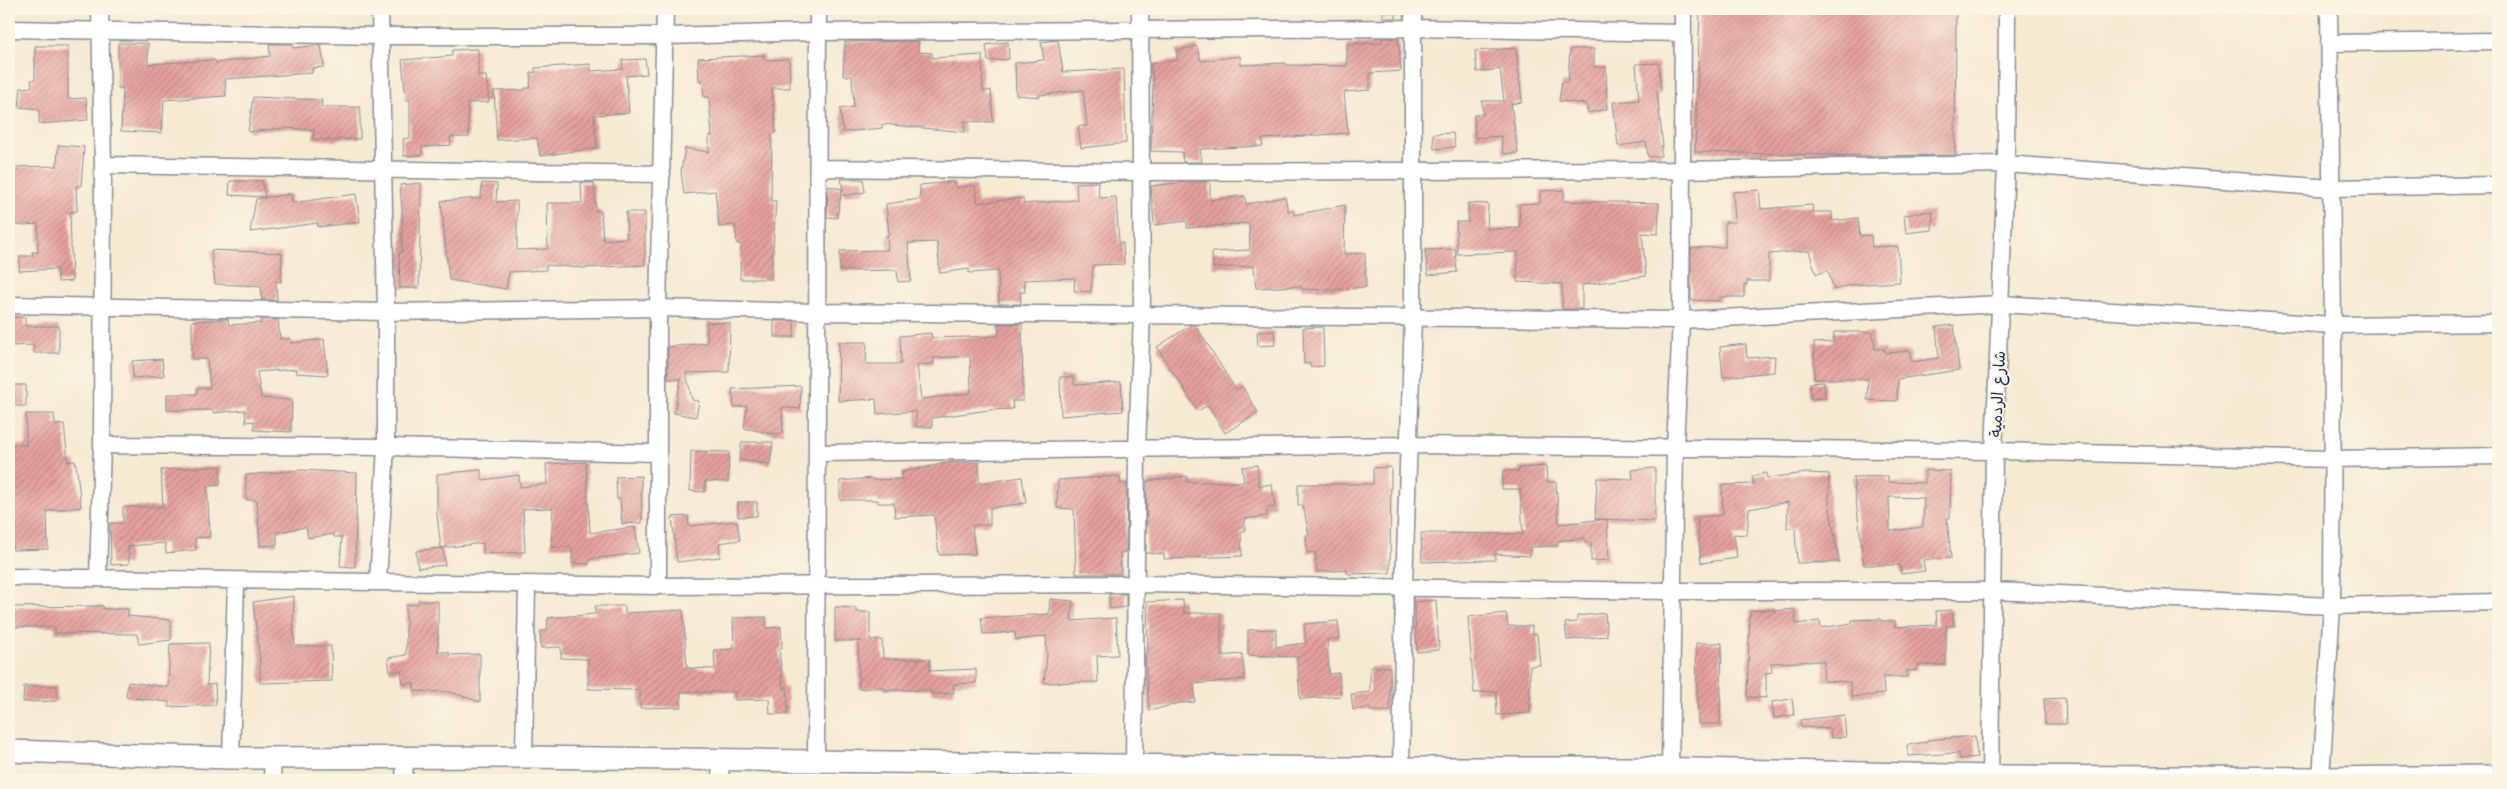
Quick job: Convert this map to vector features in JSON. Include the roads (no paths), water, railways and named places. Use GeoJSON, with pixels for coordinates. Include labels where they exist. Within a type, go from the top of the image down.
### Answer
{"type":"FeatureCollection","features":[{"type":"Feature","properties":{"kind":"street"},"geometry":{"type":"LineString","coordinates":[[98,577],[102,445],[103,165],[100,9]]}},
{"type":"Feature","properties":{"kind":"street"},"geometry":{"type":"LineString","coordinates":[[378,582],[386,447],[386,312],[379,36],[380,9]]}},
{"type":"Feature","properties":{"kind":"street"},"geometry":{"type":"LineString","coordinates":[[658,586],[658,308],[665,9]]}},
{"type":"Feature","properties":{"kind":"street"},"geometry":{"type":"LineString","coordinates":[[816,761],[818,9]]}},
{"type":"Feature","properties":{"kind":"street"},"geometry":{"type":"LineString","coordinates":[[1134,765],[1137,448],[1142,314],[1140,9]]}},
{"type":"Feature","properties":{"kind":"street"},"geometry":{"type":"LineString","coordinates":[[1401,768],[1412,317],[1413,9]]}},
{"type":"Feature","properties":{"kind":"street"},"geometry":{"type":"LineString","coordinates":[[1658,773],[1672,591],[1675,448],[1681,320],[1680,170],[1683,9]]}},
{"type":"Feature","properties":{"kind":"street","name":"شارع الردمية"},"geometry":{"type":"LineString","coordinates":[[1990,778],[1994,591],[1994,451],[2006,164],[2007,9]]}},
{"type":"Feature","properties":{"kind":"street"},"geometry":{"type":"LineString","coordinates":[[2321,778],[2332,606],[2333,325],[2329,9]]}},
{"type":"Feature","properties":{"kind":"street"},"geometry":{"type":"LineString","coordinates":[[9,29],[99,29],[379,36],[665,36],[818,32],[1412,28],[1682,33]]}},
{"type":"Feature","properties":{"kind":"street"},"geometry":{"type":"LineString","coordinates":[[2329,43],[2498,41]]}},
{"type":"Feature","properties":{"kind":"street"},"geometry":{"type":"LineString","coordinates":[[819,168],[1141,172],[1413,169],[1680,170],[2006,164],[2331,188],[2498,185]]}},
{"type":"Feature","properties":{"kind":"street"},"geometry":{"type":"LineString","coordinates":[[103,165],[662,174]]}},
{"type":"Feature","properties":{"kind":"street"},"geometry":{"type":"LineString","coordinates":[[9,305],[386,312],[658,308],[817,312],[1681,320],[2001,304],[2333,325],[2498,323]]}},
{"type":"Feature","properties":{"kind":"street"},"geometry":{"type":"LineString","coordinates":[[102,445],[386,447],[657,453]]}},
{"type":"Feature","properties":{"kind":"street"},"geometry":{"type":"LineString","coordinates":[[817,453],[1408,445],[1994,451],[2332,459],[2498,456]]}},
{"type":"Feature","properties":{"kind":"street"},"geometry":{"type":"LineString","coordinates":[[9,577],[98,577],[236,582],[658,586],[1137,584],[1672,591],[1994,591],[2332,606],[2498,602]]}},
{"type":"Feature","properties":{"kind":"street"},"geometry":{"type":"LineString","coordinates":[[231,758],[236,582]]}},
{"type":"Feature","properties":{"kind":"street"},"geometry":{"type":"LineString","coordinates":[[524,757],[527,584]]}},
{"type":"Feature","properties":{"kind":"street"},"geometry":{"type":"LineString","coordinates":[[9,751],[231,758],[273,756],[524,757],[720,771],[816,761],[1134,765],[1340,774],[1401,768],[1990,778],[2416,779],[2498,776]]}},
{"type":"Feature","properties":{"kind":"street"},"geometry":{"type":"LineString","coordinates":[[272,780],[273,756]]}},
{"type":"Feature","properties":{"kind":"street"},"geometry":{"type":"LineString","coordinates":[[404,780],[405,758]]}}]}
